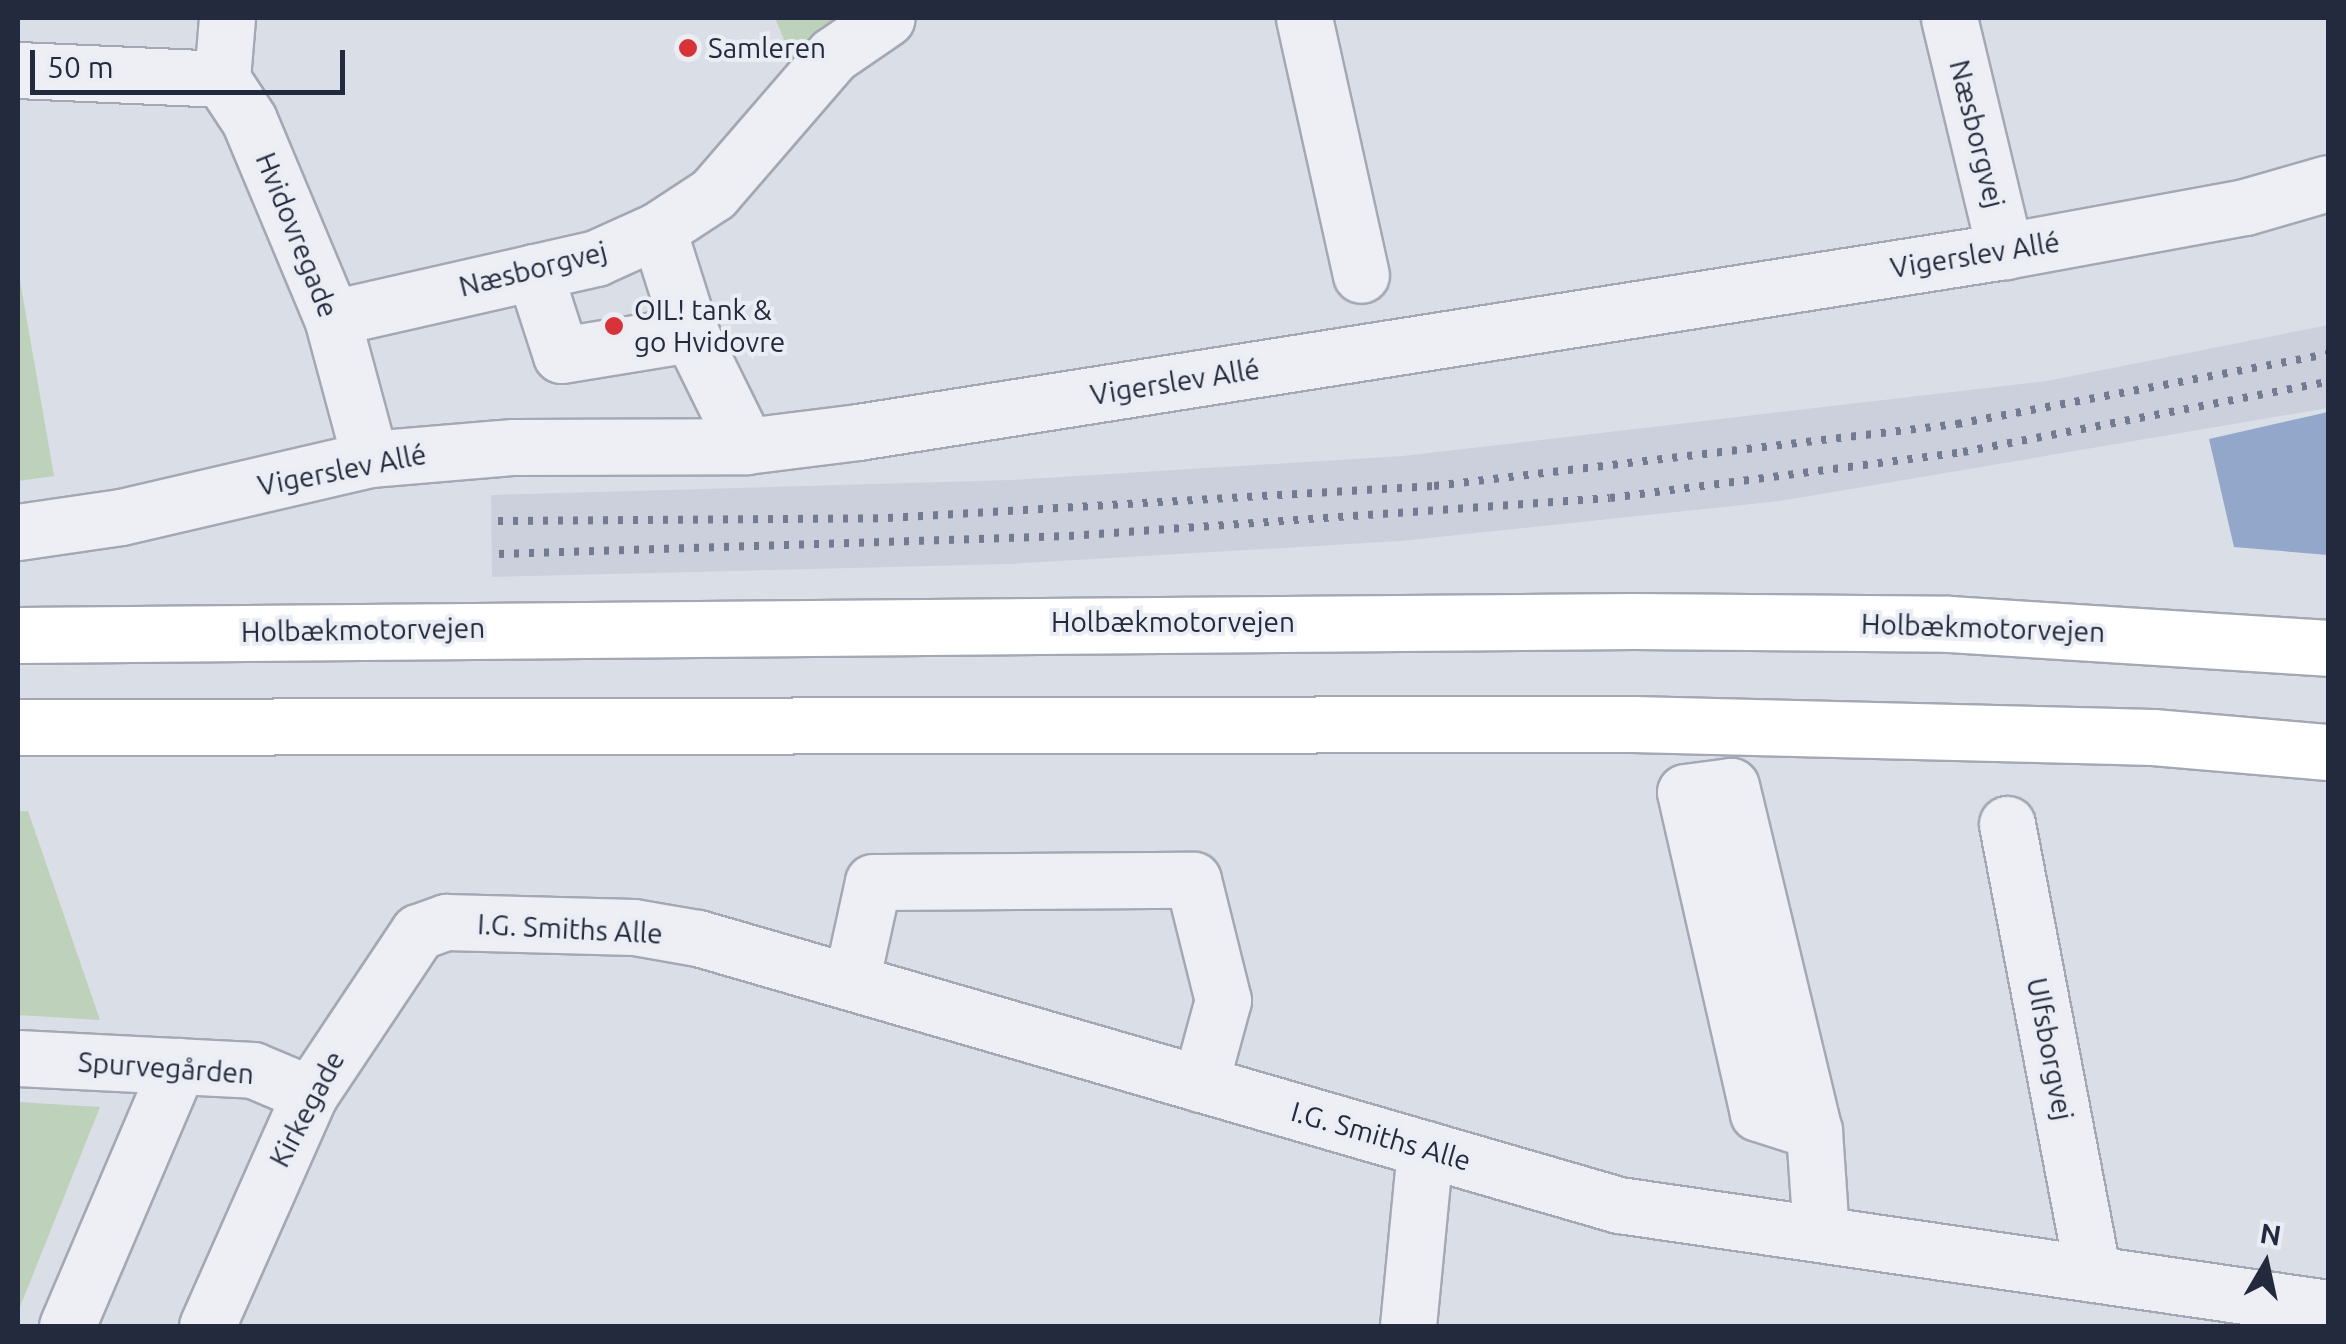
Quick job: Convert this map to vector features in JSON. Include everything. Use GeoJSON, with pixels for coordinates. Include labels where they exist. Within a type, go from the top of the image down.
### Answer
{"type":"FeatureCollection","features":[{"type":"Feature","properties":{"kind":"main road","name":"Holbækmotorvejen"},"geometry":{"type":"LineString","coordinates":[[18,635],[1634,621],[1948,624],[2328,648]]}},
{"type":"Feature","properties":{"kind":"main road"},"geometry":{"type":"LineString","coordinates":[[18,727],[1633,724],[2113,736],[2328,752]]}},
{"type":"Feature","properties":{"kind":"street"},"geometry":{"type":"LineString","coordinates":[[18,70],[222,79],[227,18]]}},
{"type":"Feature","properties":{"kind":"street","name":"Næsborgvej"},"geometry":{"type":"LineString","coordinates":[[332,318],[596,258],[658,230],[713,194],[833,55],[887,18]]}},
{"type":"Feature","properties":{"kind":"street"},"geometry":{"type":"LineString","coordinates":[[1304,18],[1362,275]]}},
{"type":"Feature","properties":{"kind":"street","name":"Næsborgvej"},"geometry":{"type":"LineString","coordinates":[[1949,18],[2005,250]]}},
{"type":"Feature","properties":{"kind":"street","name":"Hvidovregade"},"geometry":{"type":"LineString","coordinates":[[222,79],[249,120],[332,318],[370,459]]}},
{"type":"Feature","properties":{"kind":"street","name":"Vigerslev Allé"},"geometry":{"type":"LineString","coordinates":[[18,532],[134,515],[370,459],[514,446],[746,446],[2005,250],[2245,207],[2328,184]]}},
{"type":"Feature","properties":{"kind":"street"},"geometry":{"type":"LineString","coordinates":[[658,230],[691,334],[746,446]]}},
{"type":"Feature","properties":{"kind":"street"},"geometry":{"type":"LineString","coordinates":[[534,272],[561,355],[691,334]]}},
{"type":"Feature","properties":{"kind":"street"},"geometry":{"type":"LineString","coordinates":[[1814,1131],[1758,1112],[1685,792],[1731,786],[1814,1131],[1822,1234]]}},
{"type":"Feature","properties":{"kind":"street","name":"Ulfsborgvej"},"geometry":{"type":"LineString","coordinates":[[2008,824],[2093,1274]]}},
{"type":"Feature","properties":{"kind":"street"},"geometry":{"type":"LineString","coordinates":[[851,982],[873,882],[1193,880],[1223,1000],[1200,1084]]}},
{"type":"Feature","properties":{"kind":"street","name":"I.G. Smiths Alle"},"geometry":{"type":"LineString","coordinates":[[446,922],[634,927],[851,982],[1619,1205],[2328,1308]]}},
{"type":"Feature","properties":{"kind":"street","name":"Kirkegade"},"geometry":{"type":"LineString","coordinates":[[206,1326],[310,1094],[418,932],[446,922]]}},
{"type":"Feature","properties":{"kind":"street","name":"Spurvegården"},"geometry":{"type":"LineString","coordinates":[[18,1058],[253,1070],[310,1094]]}},
{"type":"Feature","properties":{"kind":"street"},"geometry":{"type":"LineString","coordinates":[[67,1326],[178,1066]]}},
{"type":"Feature","properties":{"kind":"street"},"geometry":{"type":"LineString","coordinates":[[1408,1326],[1425,1149]]}},
{"type":"Feature","properties":{"kind":"shaded area"},"geometry":{"type":"Polygon","coordinates":[[[2328,325],[2328,408],[1780,501],[1400,541],[1008,564],[492,577],[491,495],[1011,480],[1403,456],[2047,381],[2328,325]]]}},
{"type":"Feature","properties":{"kind":"green space"},"geometry":{"type":"Polygon","coordinates":[[[775,18],[837,18],[793,61],[775,18]]]}},
{"type":"Feature","properties":{"kind":"green space"},"geometry":{"type":"Polygon","coordinates":[[[18,269],[54,476],[18,481],[18,269]]]}},
{"type":"Feature","properties":{"kind":"green space"},"geometry":{"type":"Polygon","coordinates":[[[18,811],[28,811],[100,1020],[18,1015],[18,811]]]}},
{"type":"Feature","properties":{"kind":"green space"},"geometry":{"type":"Polygon","coordinates":[[[18,1102],[100,1107],[18,1312],[18,1102]]]}},
{"type":"Feature","properties":{"kind":"water"},"geometry":{"type":"Polygon","coordinates":[[[2328,412],[2328,555],[2234,547],[2209,439],[2328,412]]]}},
{"type":"Feature","properties":{"kind":"railway"},"geometry":{"type":"LineString","coordinates":[[498,521],[888,518],[1434,486],[1957,424],[2328,354]]}},
{"type":"Feature","properties":{"kind":"railway"},"geometry":{"type":"LineString","coordinates":[[499,554],[1069,536],[1610,498],[1963,452],[2328,382]]}},
{"type":"Feature","properties":{"kind":"place","name":"Samleren"},"geometry":{"type":"Point","coordinates":[688,48]}},
{"type":"Feature","properties":{"kind":"place","name":"OIL! tank & go Hvidovre"},"geometry":{"type":"Point","coordinates":[614,326]}}]}
